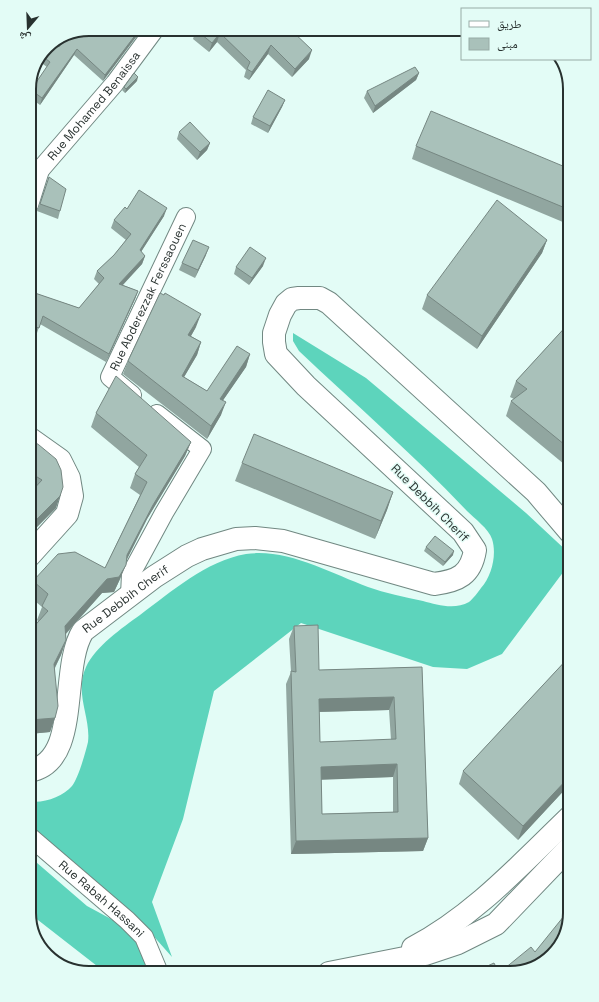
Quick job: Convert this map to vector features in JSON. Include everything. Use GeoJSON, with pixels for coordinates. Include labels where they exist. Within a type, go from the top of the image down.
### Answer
{"type":"FeatureCollection","features":[{"type":"Feature","properties":{"kind":"street","name":"Rue Mohamed Benaissa"},"geometry":{"type":"LineString","coordinates":[[36,173],[115,83],[150,36]]}},
{"type":"Feature","properties":{"kind":"street","name":"Rue Abderezzak Ferssaouen"},"geometry":{"type":"LineString","coordinates":[[130,595],[131,574],[164,513],[202,449],[110,377],[186,217]]}},
{"type":"Feature","properties":{"kind":"street","name":"Rue Debbih Cherif"},"geometry":{"type":"LineString","coordinates":[[36,769],[48,764],[60,745],[64,732],[72,662],[79,637],[87,627],[154,577],[202,549],[246,538],[283,541],[434,584],[447,582],[460,577],[467,572],[473,562],[475,550],[463,532],[306,386],[276,354],[274,342],[277,323],[286,304],[292,299],[320,298],[330,303],[536,492],[563,524]]}},
{"type":"Feature","properties":{"kind":"street"},"geometry":{"type":"LineString","coordinates":[[36,443],[60,460],[69,478],[72,496],[67,514],[36,548]]}},
{"type":"Feature","properties":{"kind":"street"},"geometry":{"type":"LineString","coordinates":[[385,962],[434,937],[483,901],[563,824]]}},
{"type":"Feature","properties":{"kind":"street","name":"Rue Rabah Hassani"},"geometry":{"type":"LineString","coordinates":[[36,842],[121,915],[144,938],[156,966]]}},
{"type":"Feature","properties":{"kind":"street"},"geometry":{"type":"LineString","coordinates":[[365,966],[425,954],[458,943],[496,924],[563,854]]}},
{"type":"Feature","properties":{"kind":"green space"},"geometry":{"type":"Polygon","coordinates":[[[293,333],[366,378],[526,513],[563,547],[563,572],[502,654],[467,669],[433,667],[301,623],[214,691],[183,819],[152,902],[172,957],[141,922],[36,836],[36,802],[52,799],[68,790],[74,782],[84,758],[88,742],[88,733],[82,696],[82,686],[83,677],[90,659],[118,632],[190,578],[217,563],[246,554],[261,553],[293,558],[374,589],[446,606],[458,606],[471,601],[485,583],[491,571],[494,558],[492,539],[485,528],[405,450],[299,351],[293,341],[293,333]]]}},
{"type":"Feature","properties":{"kind":"green space"},"geometry":{"type":"Polygon","coordinates":[[[36,862],[87,906],[124,926],[135,939],[148,966],[97,966],[37,919],[36,862]]]}},
{"type":"Feature","properties":{"kind":"building"},"geometry":{"type":"Polygon","coordinates":[[[135,36],[105,75],[77,49],[42,98],[36,94],[37,82],[50,62],[46,59],[58,46],[59,47],[62,44],[78,37],[135,36]]]}},
{"type":"Feature","properties":{"kind":"building"},"geometry":{"type":"Polygon","coordinates":[[[203,36],[218,36],[212,43],[203,36]]]}},
{"type":"Feature","properties":{"kind":"building"},"geometry":{"type":"Polygon","coordinates":[[[223,36],[297,36],[312,50],[295,69],[271,45],[252,72],[247,69],[250,62],[223,36]]]}},
{"type":"Feature","properties":{"kind":"building"},"geometry":{"type":"Polygon","coordinates":[[[415,67],[419,73],[375,106],[367,91],[415,67]]]}},
{"type":"Feature","properties":{"kind":"building"},"geometry":{"type":"Polygon","coordinates":[[[134,73],[138,77],[126,89],[124,87],[134,73]]]}},
{"type":"Feature","properties":{"kind":"building"},"geometry":{"type":"Polygon","coordinates":[[[268,90],[285,100],[270,126],[253,117],[268,90]]]}},
{"type":"Feature","properties":{"kind":"building"},"geometry":{"type":"Polygon","coordinates":[[[431,111],[563,166],[563,207],[416,146],[431,111]]]}},
{"type":"Feature","properties":{"kind":"building"},"geometry":{"type":"Polygon","coordinates":[[[190,122],[210,143],[200,152],[179,132],[190,122]]]}},
{"type":"Feature","properties":{"kind":"building"},"geometry":{"type":"Polygon","coordinates":[[[49,177],[66,189],[60,211],[40,204],[49,177]]]}},
{"type":"Feature","properties":{"kind":"building"},"geometry":{"type":"Polygon","coordinates":[[[139,190],[167,208],[140,250],[145,256],[119,284],[138,291],[109,354],[43,316],[39,328],[36,327],[36,293],[79,308],[104,278],[97,271],[114,255],[131,234],[114,220],[125,207],[127,209],[139,190]]]}},
{"type":"Feature","properties":{"kind":"building"},"geometry":{"type":"Polygon","coordinates":[[[497,200],[547,240],[482,336],[427,295],[497,200]]]}},
{"type":"Feature","properties":{"kind":"building"},"geometry":{"type":"Polygon","coordinates":[[[193,240],[209,247],[198,270],[182,263],[193,240]]]}},
{"type":"Feature","properties":{"kind":"building"},"geometry":{"type":"Polygon","coordinates":[[[250,247],[266,258],[252,278],[236,267],[250,247]]]}},
{"type":"Feature","properties":{"kind":"building"},"geometry":{"type":"Polygon","coordinates":[[[160,293],[164,295],[165,293],[201,314],[188,335],[201,342],[182,376],[207,391],[237,346],[250,354],[220,399],[226,402],[211,426],[128,361],[160,293]]]}},
{"type":"Feature","properties":{"kind":"building"},"geometry":{"type":"Polygon","coordinates":[[[563,330],[563,443],[511,401],[527,389],[516,381],[563,330]]]}},
{"type":"Feature","properties":{"kind":"building"},"geometry":{"type":"Polygon","coordinates":[[[116,376],[191,442],[153,505],[127,555],[126,565],[119,577],[107,579],[65,626],[66,640],[54,664],[58,706],[55,718],[36,720],[36,624],[48,611],[42,606],[48,594],[36,584],[36,578],[58,554],[75,552],[105,568],[147,482],[135,474],[147,455],[96,413],[116,376]]]}},
{"type":"Feature","properties":{"kind":"building"},"geometry":{"type":"Polygon","coordinates":[[[254,434],[393,492],[381,521],[242,463],[254,434]]]}},
{"type":"Feature","properties":{"kind":"building"},"geometry":{"type":"Polygon","coordinates":[[[36,443],[56,459],[61,470],[63,487],[60,496],[36,520],[36,486],[42,480],[36,476],[36,443]]]}},
{"type":"Feature","properties":{"kind":"building"},"geometry":{"type":"Polygon","coordinates":[[[435,536],[454,551],[445,562],[426,547],[435,536]]]}},
{"type":"Feature","properties":{"kind":"building"},"geometry":{"type":"Polygon","coordinates":[[[318,625],[319,670],[422,667],[428,838],[296,841],[291,671],[296,672],[294,626],[318,625]],[[394,697],[319,699],[320,742],[396,739],[394,697]],[[397,764],[321,767],[322,814],[398,812],[397,764]]]}},
{"type":"Feature","properties":{"kind":"building"},"geometry":{"type":"Polygon","coordinates":[[[563,664],[563,783],[523,826],[463,771],[563,664]]]}},
{"type":"Feature","properties":{"kind":"building"},"geometry":{"type":"Polygon","coordinates":[[[563,917],[556,940],[545,953],[534,961],[517,966],[508,966],[531,947],[535,952],[563,917]]]}},
{"type":"Feature","properties":{"kind":"building"},"geometry":{"type":"Polygon","coordinates":[[[494,963],[496,966],[487,966],[494,963]]]}}]}
